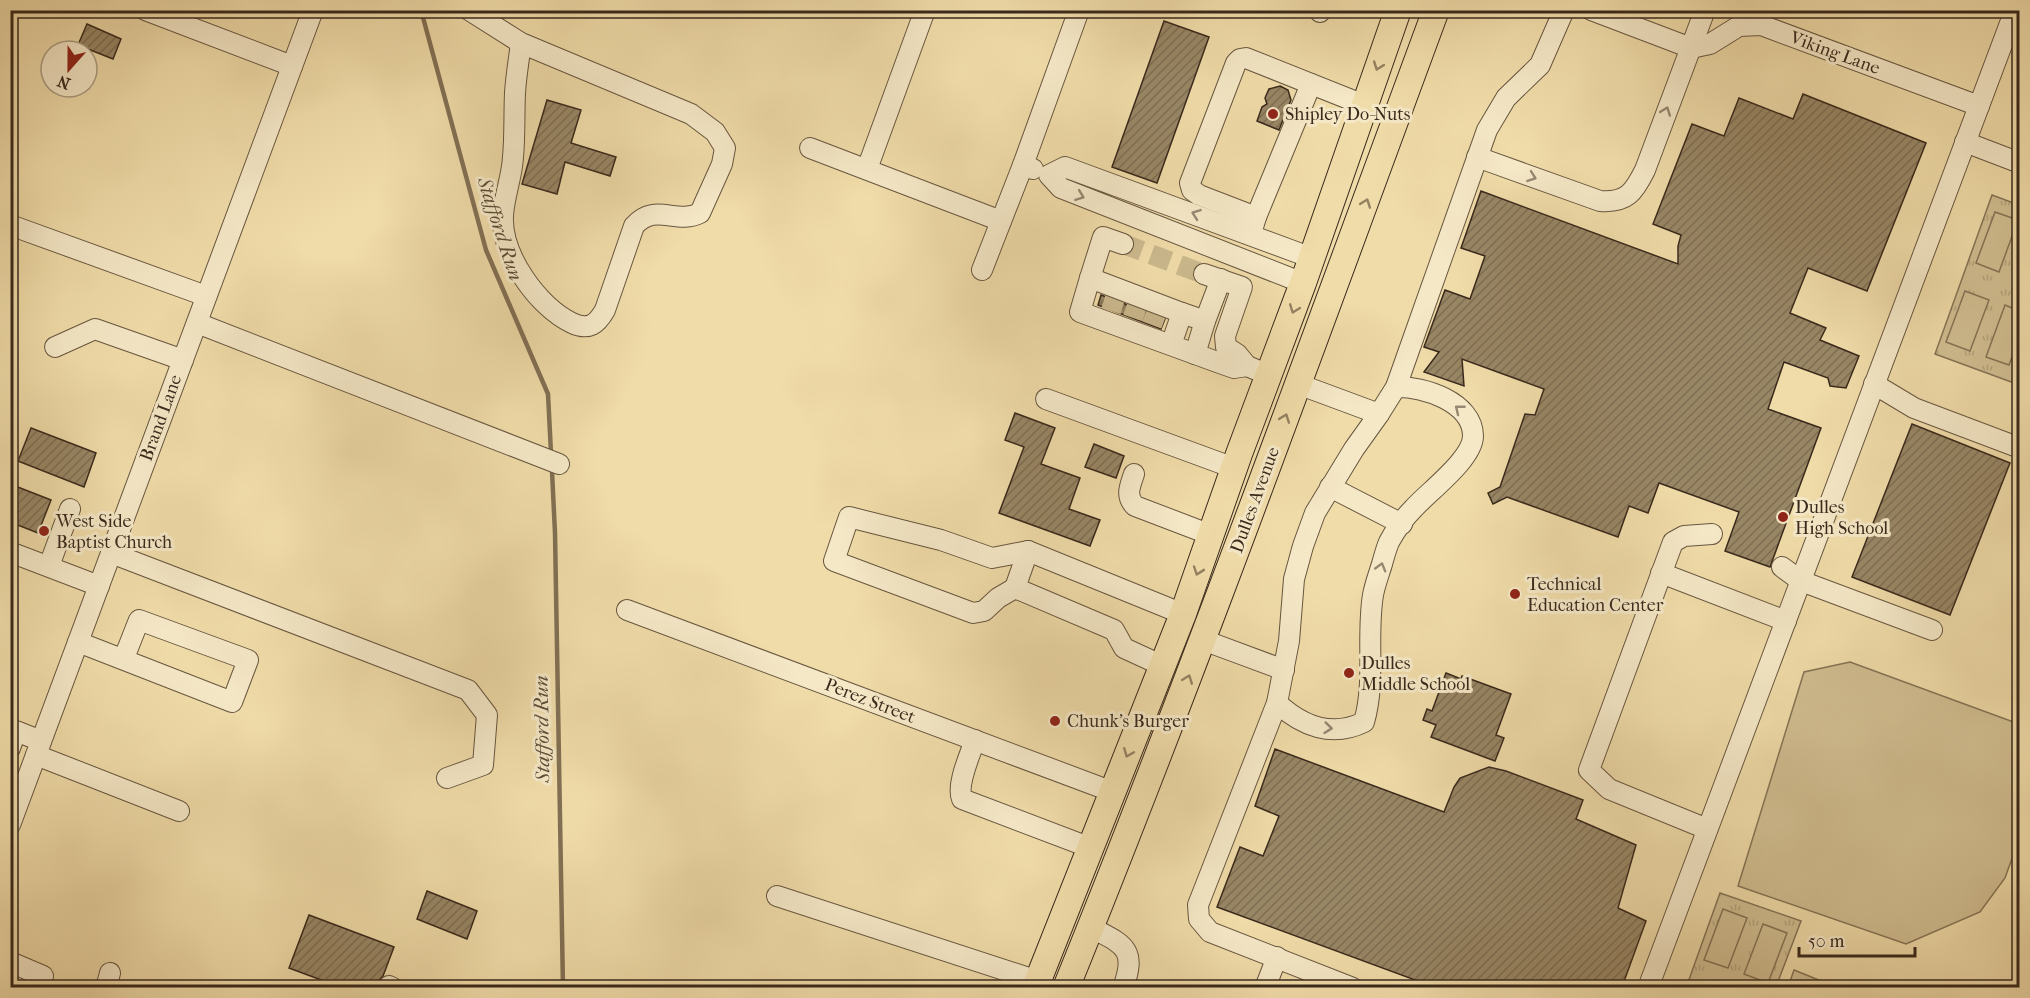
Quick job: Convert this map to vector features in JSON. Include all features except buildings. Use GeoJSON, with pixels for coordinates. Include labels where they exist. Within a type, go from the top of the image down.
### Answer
{"type":"FeatureCollection","features":[{"type":"Feature","properties":{"kind":"main road","name":"Dulles Avenue"},"geometry":{"type":"LineString","coordinates":[[1037,984],[1183,614],[1234,468],[1258,371],[1303,283],[1398,10]]}},
{"type":"Feature","properties":{"kind":"main road","name":"Dulles Avenue"},"geometry":{"type":"LineString","coordinates":[[1066,987],[1139,808],[1203,640],[1436,10]]}},
{"type":"Feature","properties":{"kind":"main road"},"geometry":{"type":"LineString","coordinates":[[1090,927],[1087,898],[1118,820],[1119,803],[1113,792]]}},
{"type":"Feature","properties":{"kind":"street"},"geometry":{"type":"LineString","coordinates":[[145,10],[292,66]]}},
{"type":"Feature","properties":{"kind":"street","name":"Brand Lane"},"geometry":{"type":"LineString","coordinates":[[10,825],[18,784],[39,748],[313,10]]}},
{"type":"Feature","properties":{"kind":"street"},"geometry":{"type":"LineString","coordinates":[[469,10],[521,43],[691,114],[715,132],[725,148],[722,164],[700,213],[684,217],[649,214],[641,218],[634,226],[605,310],[598,322],[591,325],[572,323],[548,307],[529,286],[508,248],[503,218],[513,159],[515,91],[521,43]]}},
{"type":"Feature","properties":{"kind":"street"},"geometry":{"type":"LineString","coordinates":[[867,169],[925,10]]}},
{"type":"Feature","properties":{"kind":"street"},"geometry":{"type":"LineString","coordinates":[[982,270],[1079,10]]}},
{"type":"Feature","properties":{"kind":"street"},"geometry":{"type":"LineString","coordinates":[[1353,987],[1314,980],[1277,957],[1210,932],[1199,919],[1198,906],[1277,703],[1289,641],[1294,579],[1315,513],[1354,449],[1396,387],[1487,130],[1506,98],[1540,65],[1564,10]]}},
{"type":"Feature","properties":{"kind":"street"},"geometry":{"type":"LineString","coordinates":[[1591,10],[1690,48]]}},
{"type":"Feature","properties":{"kind":"street"},"geometry":{"type":"LineString","coordinates":[[1477,157],[1600,201],[1614,202],[1626,197],[1637,185],[1645,170],[1706,10]]}},
{"type":"Feature","properties":{"kind":"street"},"geometry":{"type":"LineString","coordinates":[[1648,987],[2015,10]]}},
{"type":"Feature","properties":{"kind":"street","name":"Viking Lane"},"geometry":{"type":"LineString","coordinates":[[1690,48],[1710,44],[1739,26],[1761,25],[1979,106]]}},
{"type":"Feature","properties":{"kind":"street"},"geometry":{"type":"LineString","coordinates":[[1312,258],[1198,195],[1192,190],[1190,183],[1236,63],[1240,59],[1246,58],[1364,105]]}},
{"type":"Feature","properties":{"kind":"street"},"geometry":{"type":"LineString","coordinates":[[1254,225],[1311,84]]}},
{"type":"Feature","properties":{"kind":"street"},"geometry":{"type":"LineString","coordinates":[[1965,142],[2019,163]]}},
{"type":"Feature","properties":{"kind":"street"},"geometry":{"type":"LineString","coordinates":[[810,148],[1001,221]]}},
{"type":"Feature","properties":{"kind":"street"},"geometry":{"type":"LineString","coordinates":[[1023,165],[1049,175],[1061,188],[1303,283]]}},
{"type":"Feature","properties":{"kind":"street"},"geometry":{"type":"LineString","coordinates":[[1049,175],[1065,167],[1254,225]]}},
{"type":"Feature","properties":{"kind":"street"},"geometry":{"type":"LineString","coordinates":[[10,225],[206,296]]}},
{"type":"Feature","properties":{"kind":"street"},"geometry":{"type":"LineString","coordinates":[[1123,244],[1103,237],[1080,312],[1113,305],[1154,320],[1171,345],[1234,368],[1258,371]]}},
{"type":"Feature","properties":{"kind":"street"},"geometry":{"type":"LineString","coordinates":[[1195,354],[1205,321],[1212,277],[1242,287],[1225,336],[1226,347],[1258,371]]}},
{"type":"Feature","properties":{"kind":"street"},"geometry":{"type":"LineString","coordinates":[[1090,278],[1113,305],[1134,313],[1154,320],[1182,313],[1205,321]]}},
{"type":"Feature","properties":{"kind":"street"},"geometry":{"type":"LineString","coordinates":[[1171,345],[1182,313]]}},
{"type":"Feature","properties":{"kind":"street"},"geometry":{"type":"LineString","coordinates":[[197,323],[559,464]]}},
{"type":"Feature","properties":{"kind":"street"},"geometry":{"type":"LineString","coordinates":[[55,347],[95,328],[183,360]]}},
{"type":"Feature","properties":{"kind":"street"},"geometry":{"type":"LineString","coordinates":[[1298,384],[1379,414]]}},
{"type":"Feature","properties":{"kind":"street"},"geometry":{"type":"LineString","coordinates":[[1874,384],[1914,408],[2019,448]]}},
{"type":"Feature","properties":{"kind":"street"},"geometry":{"type":"LineString","coordinates":[[1277,703],[1304,724],[1329,729],[1350,729],[1364,722],[1370,701],[1373,594],[1388,543],[1411,511],[1465,456],[1473,436],[1467,416],[1448,400],[1428,390],[1410,386],[1396,387]]}},
{"type":"Feature","properties":{"kind":"street"},"geometry":{"type":"LineString","coordinates":[[1046,399],[1234,468]]}},
{"type":"Feature","properties":{"kind":"street"},"geometry":{"type":"LineString","coordinates":[[1134,474],[1128,491],[1130,500],[1135,506],[1211,534]]}},
{"type":"Feature","properties":{"kind":"street"},"geometry":{"type":"LineString","coordinates":[[1330,487],[1402,524]]}},
{"type":"Feature","properties":{"kind":"street"},"geometry":{"type":"LineString","coordinates":[[49,566],[70,509]]}},
{"type":"Feature","properties":{"kind":"street"},"geometry":{"type":"LineString","coordinates":[[1028,551],[1015,588],[998,598],[984,611],[974,613],[834,561],[849,517],[941,540],[992,558],[1028,551],[1183,614]]}},
{"type":"Feature","properties":{"kind":"street"},"geometry":{"type":"LineString","coordinates":[[1707,829],[1609,789],[1589,770],[1673,542],[1684,536],[1712,534]]}},
{"type":"Feature","properties":{"kind":"street"},"geometry":{"type":"LineString","coordinates":[[10,552],[99,586]]}},
{"type":"Feature","properties":{"kind":"street"},"geometry":{"type":"LineString","coordinates":[[111,553],[468,690],[488,715],[483,765],[447,778]]}},
{"type":"Feature","properties":{"kind":"street"},"geometry":{"type":"LineString","coordinates":[[1782,567],[1801,580],[1932,630]]}},
{"type":"Feature","properties":{"kind":"street"},"geometry":{"type":"LineString","coordinates":[[1661,573],[1786,621]]}},
{"type":"Feature","properties":{"kind":"street"},"geometry":{"type":"LineString","coordinates":[[1015,588],[1114,630],[1124,648],[1163,666]]}},
{"type":"Feature","properties":{"kind":"street","name":"Perez Street"},"geometry":{"type":"LineString","coordinates":[[627,610],[1113,792]]}},
{"type":"Feature","properties":{"kind":"street"},"geometry":{"type":"LineString","coordinates":[[78,642],[232,702],[248,660],[139,620],[124,658]]}},
{"type":"Feature","properties":{"kind":"street"},"geometry":{"type":"LineString","coordinates":[[1203,640],[1284,670]]}},
{"type":"Feature","properties":{"kind":"street"},"geometry":{"type":"LineString","coordinates":[[10,748],[16,731],[39,748],[179,811]]}},
{"type":"Feature","properties":{"kind":"street"},"geometry":{"type":"LineString","coordinates":[[975,740],[961,784],[962,799],[1090,848]]}},
{"type":"Feature","properties":{"kind":"street"},"geometry":{"type":"LineString","coordinates":[[777,896],[1037,984]]}},
{"type":"Feature","properties":{"kind":"street"},"geometry":{"type":"LineString","coordinates":[[1090,927],[1122,945],[1126,951],[1129,957],[1128,975],[1123,987]]}},
{"type":"Feature","properties":{"kind":"street"},"geometry":{"type":"LineString","coordinates":[[1265,987],[1277,957]]}},
{"type":"Feature","properties":{"kind":"street"},"geometry":{"type":"LineString","coordinates":[[10,962],[43,976]]}},
{"type":"Feature","properties":{"kind":"green space"},"geometry":{"type":"Polygon","coordinates":[[[1992,195],[2019,205],[2020,368],[2014,383],[1935,354],[1992,195]]]}},
{"type":"Feature","properties":{"kind":"green space"},"geometry":{"type":"Polygon","coordinates":[[[1995,212],[2018,220],[1999,272],[1976,263],[1995,212]]]}},
{"type":"Feature","properties":{"kind":"green space"},"geometry":{"type":"Polygon","coordinates":[[[1965,291],[1989,300],[1970,351],[1946,342],[1965,291]]]}},
{"type":"Feature","properties":{"kind":"green space"},"geometry":{"type":"Polygon","coordinates":[[[2005,305],[2019,311],[2019,338],[2009,365],[1986,357],[2005,305]]]}},
{"type":"Feature","properties":{"kind":"green space"},"geometry":{"type":"Polygon","coordinates":[[[1850,662],[2019,724],[2019,839],[2005,878],[1980,912],[1906,944],[1738,886],[1804,672],[1850,662]]]}},
{"type":"Feature","properties":{"kind":"green space"},"geometry":{"type":"Polygon","coordinates":[[[1720,893],[1801,921],[1776,987],[1686,988],[1720,893]]]}},
{"type":"Feature","properties":{"kind":"green space"},"geometry":{"type":"Polygon","coordinates":[[[1723,909],[1747,918],[1728,968],[1704,960],[1723,909]]]}},
{"type":"Feature","properties":{"kind":"green space"},"geometry":{"type":"Polygon","coordinates":[[[1763,924],[1787,933],[1768,983],[1744,974],[1763,924]]]}},
{"type":"Feature","properties":{"kind":"green space"},"geometry":{"type":"Polygon","coordinates":[[[1794,970],[1836,987],[1788,987],[1794,970]]]}},
{"type":"Feature","properties":{"kind":"waterway","name":"Stafford Run"},"geometry":{"type":"LineString","coordinates":[[421,10],[486,250],[548,394],[551,453]]}},
{"type":"Feature","properties":{"kind":"waterway","name":"Stafford Run"},"geometry":{"type":"LineString","coordinates":[[552,471],[563,988]]}},
{"type":"Feature","properties":{"kind":"tunnel"},"geometry":{"type":"LineString","coordinates":[[1123,244],[1204,274]]}},
{"type":"Feature","properties":{"kind":"tunnel"},"geometry":{"type":"LineString","coordinates":[[1111,311],[1115,298]]}},
{"type":"Feature","properties":{"kind":"tunnel"},"geometry":{"type":"LineString","coordinates":[[1133,318],[1137,306]]}},
{"type":"Feature","properties":{"kind":"tunnel"},"geometry":{"type":"LineString","coordinates":[[1152,325],[1156,314]]}},
{"type":"Feature","properties":{"kind":"place","name":"Shipley Do-Nuts"},"geometry":{"type":"Point","coordinates":[1273,114]}},
{"type":"Feature","properties":{"kind":"place","name":"Dulles High School"},"geometry":{"type":"Point","coordinates":[1783,517]}},
{"type":"Feature","properties":{"kind":"place","name":"West Side Baptist Church"},"geometry":{"type":"Point","coordinates":[44,531]}},
{"type":"Feature","properties":{"kind":"place","name":"Technical Education Center"},"geometry":{"type":"Point","coordinates":[1515,594]}},
{"type":"Feature","properties":{"kind":"place","name":"Dulles Middle School"},"geometry":{"type":"Point","coordinates":[1349,673]}},
{"type":"Feature","properties":{"kind":"place","name":"Chunk's Burger"},"geometry":{"type":"Point","coordinates":[1055,721]}}]}
